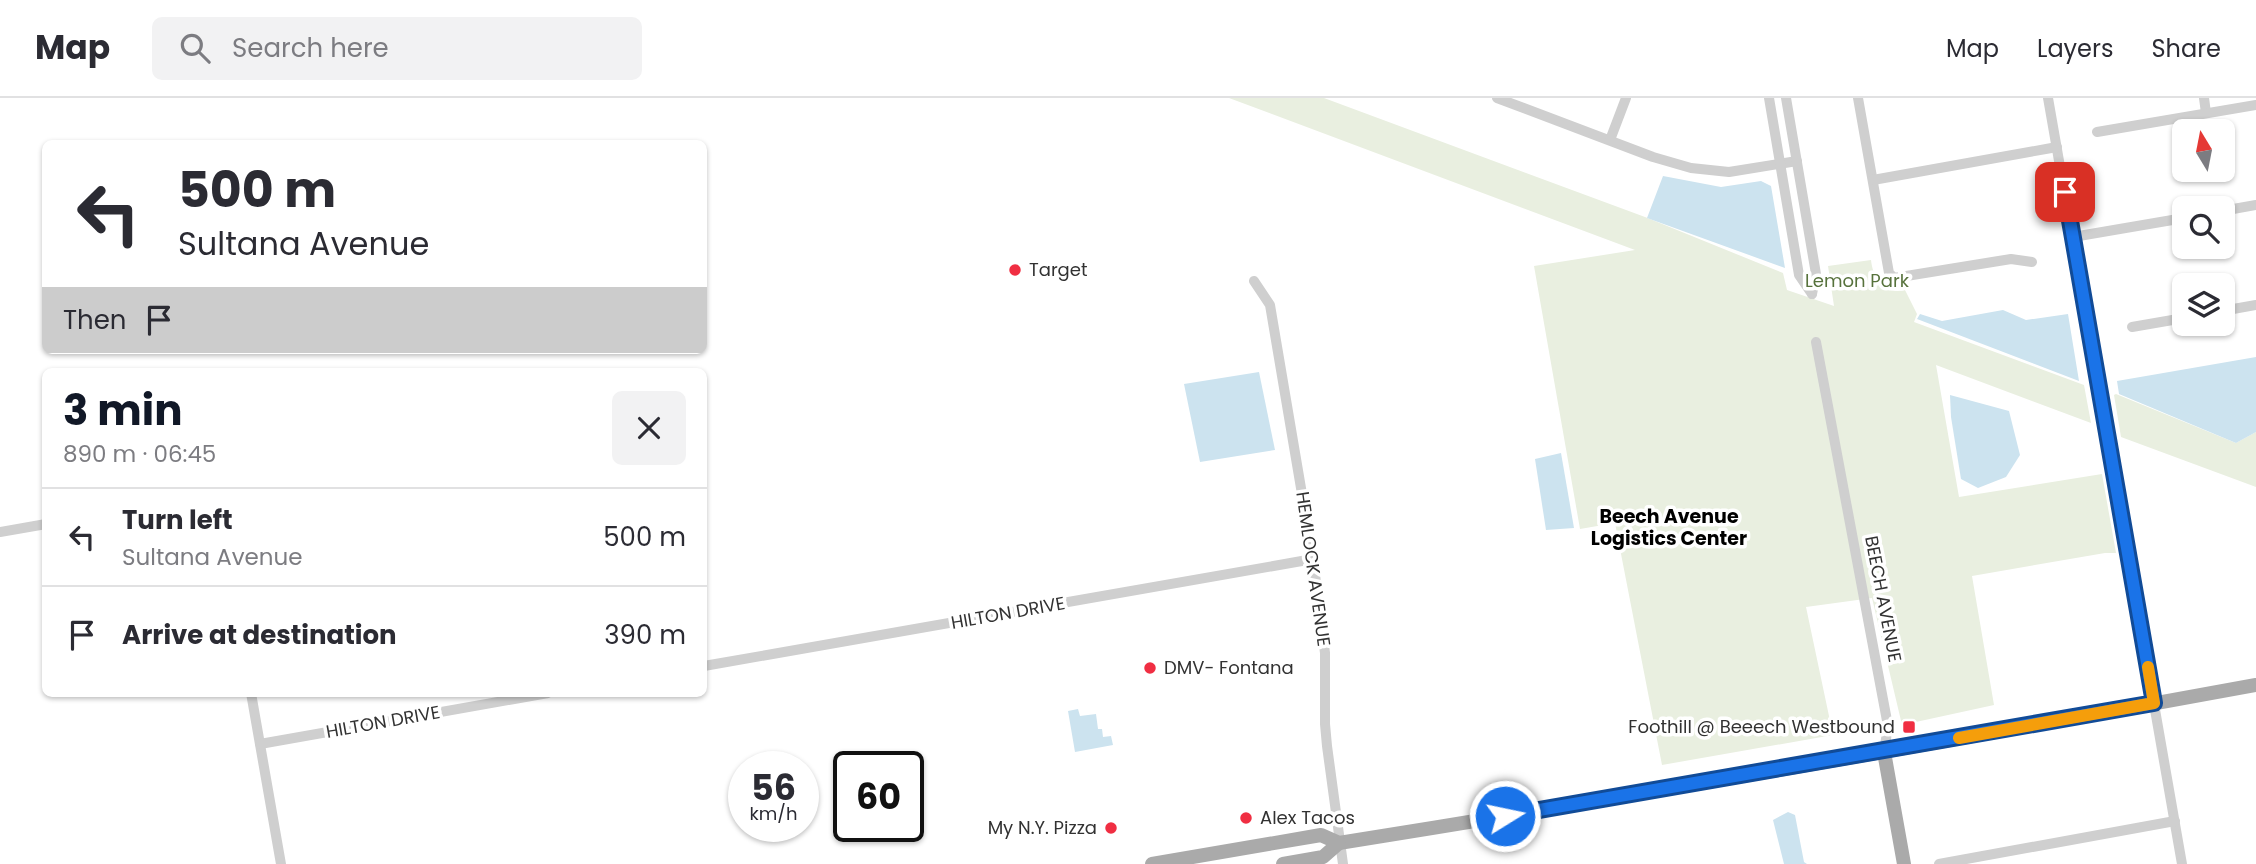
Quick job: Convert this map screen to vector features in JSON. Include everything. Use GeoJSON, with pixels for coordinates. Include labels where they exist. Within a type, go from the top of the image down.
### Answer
{"type":"FeatureCollection","features":[{"type":"Feature","properties":{"kind":"main road"},"geometry":{"type":"LineString","coordinates":[[1283,864],[1323,857],[1339,843],[1884,752],[2256,685]]}},
{"type":"Feature","properties":{"kind":"main road","name":"BEECH AVENUE"},"geometry":{"type":"LineString","coordinates":[[1884,752],[1904,864]]}},
{"type":"Feature","properties":{"kind":"main road"},"geometry":{"type":"LineString","coordinates":[[1152,864],[1321,835],[1339,843]]}},
{"type":"Feature","properties":{"kind":"street"},"geometry":{"type":"LineString","coordinates":[[1610,141],[1626,98]]}},
{"type":"Feature","properties":{"kind":"street"},"geometry":{"type":"LineString","coordinates":[[1769,98],[1799,275],[1812,295],[1816,274],[1786,98]]}},
{"type":"Feature","properties":{"kind":"street"},"geometry":{"type":"LineString","coordinates":[[1858,98],[1889,273],[1894,278],[2011,259],[2032,262]]}},
{"type":"Feature","properties":{"kind":"street"},"geometry":{"type":"LineString","coordinates":[[2048,98],[2182,864]]}},
{"type":"Feature","properties":{"kind":"street"},"geometry":{"type":"LineString","coordinates":[[2204,98],[2207,113]]}},
{"type":"Feature","properties":{"kind":"street"},"geometry":{"type":"LineString","coordinates":[[1501,99],[1672,163],[1708,171],[1729,172],[1797,161]]}},
{"type":"Feature","properties":{"kind":"street"},"geometry":{"type":"LineString","coordinates":[[2097,132],[2256,104]]}},
{"type":"Feature","properties":{"kind":"street"},"geometry":{"type":"LineString","coordinates":[[1873,180],[2057,147]]}},
{"type":"Feature","properties":{"kind":"street"},"geometry":{"type":"LineString","coordinates":[[2235,209],[2256,205]]}},
{"type":"Feature","properties":{"kind":"street"},"geometry":{"type":"LineString","coordinates":[[2073,237],[2172,220]]}},
{"type":"Feature","properties":{"kind":"street","name":"HEMLOCK AVENUE"},"geometry":{"type":"LineString","coordinates":[[1254,281],[1270,305],[1313,559],[1325,653],[1325,724],[1343,864]]}},
{"type":"Feature","properties":{"kind":"street"},"geometry":{"type":"LineString","coordinates":[[2235,309],[2256,306]]}},
{"type":"Feature","properties":{"kind":"street"},"geometry":{"type":"LineString","coordinates":[[2133,327],[2172,320]]}},
{"type":"Feature","properties":{"kind":"street","name":"BEECH AVENUE"},"geometry":{"type":"LineString","coordinates":[[1816,342],[1888,726],[1884,752]]}},
{"type":"Feature","properties":{"kind":"street"},"geometry":{"type":"LineString","coordinates":[[0,532],[42,525]]}},
{"type":"Feature","properties":{"kind":"street","name":"HILTON DRIVE"},"geometry":{"type":"LineString","coordinates":[[707,665],[1313,559]]}},
{"type":"Feature","properties":{"kind":"street"},"geometry":{"type":"LineString","coordinates":[[252,697],[281,864]]}},
{"type":"Feature","properties":{"kind":"street","name":"HILTON DRIVE"},"geometry":{"type":"LineString","coordinates":[[260,744],[525,697]]}},
{"type":"Feature","properties":{"kind":"street"},"geometry":{"type":"LineString","coordinates":[[1940,864],[2175,821]]}},
{"type":"Feature","properties":{"kind":"green space","name":"Lemon Park"},"geometry":{"type":"Polygon","coordinates":[[[1229,98],[1324,98],[1645,217],[1783,273],[1787,290],[1834,306],[1828,266],[1871,260],[1874,273],[1881,284],[1891,290],[1905,290],[1917,314],[1914,322],[2084,385],[2091,423],[1936,365],[1959,497],[2102,474],[2116,553],[1972,576],[1994,705],[1902,725],[1872,598],[1806,607],[1833,735],[1662,765],[1615,523],[1580,529],[1534,266],[1635,250],[1229,98]]]}},
{"type":"Feature","properties":{"kind":"green space"},"geometry":{"type":"Polygon","coordinates":[[[2114,395],[2236,443],[2256,432],[2256,487],[2121,437],[2114,395]]]}},
{"type":"Feature","properties":{"kind":"water"},"geometry":{"type":"Polygon","coordinates":[[[1663,176],[1721,187],[1761,181],[1771,186],[1785,268],[1647,218],[1663,176]]]}},
{"type":"Feature","properties":{"kind":"water"},"geometry":{"type":"Polygon","coordinates":[[[2003,310],[2026,320],[2068,314],[2079,381],[1917,319],[1920,314],[1942,321],[2003,310]]]}},
{"type":"Feature","properties":{"kind":"water"},"geometry":{"type":"Polygon","coordinates":[[[2256,357],[2256,432],[2236,443],[2119,394],[2117,381],[2256,357]]]}},
{"type":"Feature","properties":{"kind":"water"},"geometry":{"type":"Polygon","coordinates":[[[1259,372],[1275,450],[1200,462],[1184,384],[1259,372]]]}},
{"type":"Feature","properties":{"kind":"water"},"geometry":{"type":"Polygon","coordinates":[[[1950,395],[2009,411],[2020,455],[2006,477],[1978,488],[1961,479],[1950,395]]]}},
{"type":"Feature","properties":{"kind":"water"},"geometry":{"type":"Polygon","coordinates":[[[1561,453],[1574,528],[1546,530],[1535,459],[1561,453]]]}},
{"type":"Feature","properties":{"kind":"water"},"geometry":{"type":"Polygon","coordinates":[[[1078,709],[1080,716],[1096,714],[1098,729],[1102,729],[1103,737],[1111,736],[1113,745],[1075,752],[1068,711],[1078,709]]]}},
{"type":"Feature","properties":{"kind":"water"},"geometry":{"type":"Polygon","coordinates":[[[1788,812],[1795,815],[1804,862],[1807,864],[1784,864],[1773,820],[1788,812]]]}},
{"type":"Feature","properties":{"kind":"slow traffic"},"geometry":{"type":"LineString","coordinates":[[1959,738],[2154,703],[2148,667]]}},
{"type":"Feature","properties":{"kind":"place","name":"Target"},"geometry":{"type":"Point","coordinates":[1015,270]}},
{"type":"Feature","properties":{"kind":"place","name":"DMV- Fontana"},"geometry":{"type":"Point","coordinates":[1150,668]}},
{"type":"Feature","properties":{"kind":"place","name":"Foothill @ Beeech Westbound"},"geometry":{"type":"Point","coordinates":[1909,727]}},
{"type":"Feature","properties":{"kind":"place","name":"Alex Tacos"},"geometry":{"type":"Point","coordinates":[1246,818]}},
{"type":"Feature","properties":{"kind":"place","name":"My N.Y. Pizza"},"geometry":{"type":"Point","coordinates":[1111,828]}},
{"type":"Feature","properties":{"kind":"district","name":"Beech Avenue Logistics Center"},"geometry":{"type":"Point","coordinates":[1669,527]}},
{"type":"Feature","properties":{"kind":"route"},"geometry":{"type":"LineString","coordinates":[[1505,816],[2154,703],[2065,192]]}}]}
